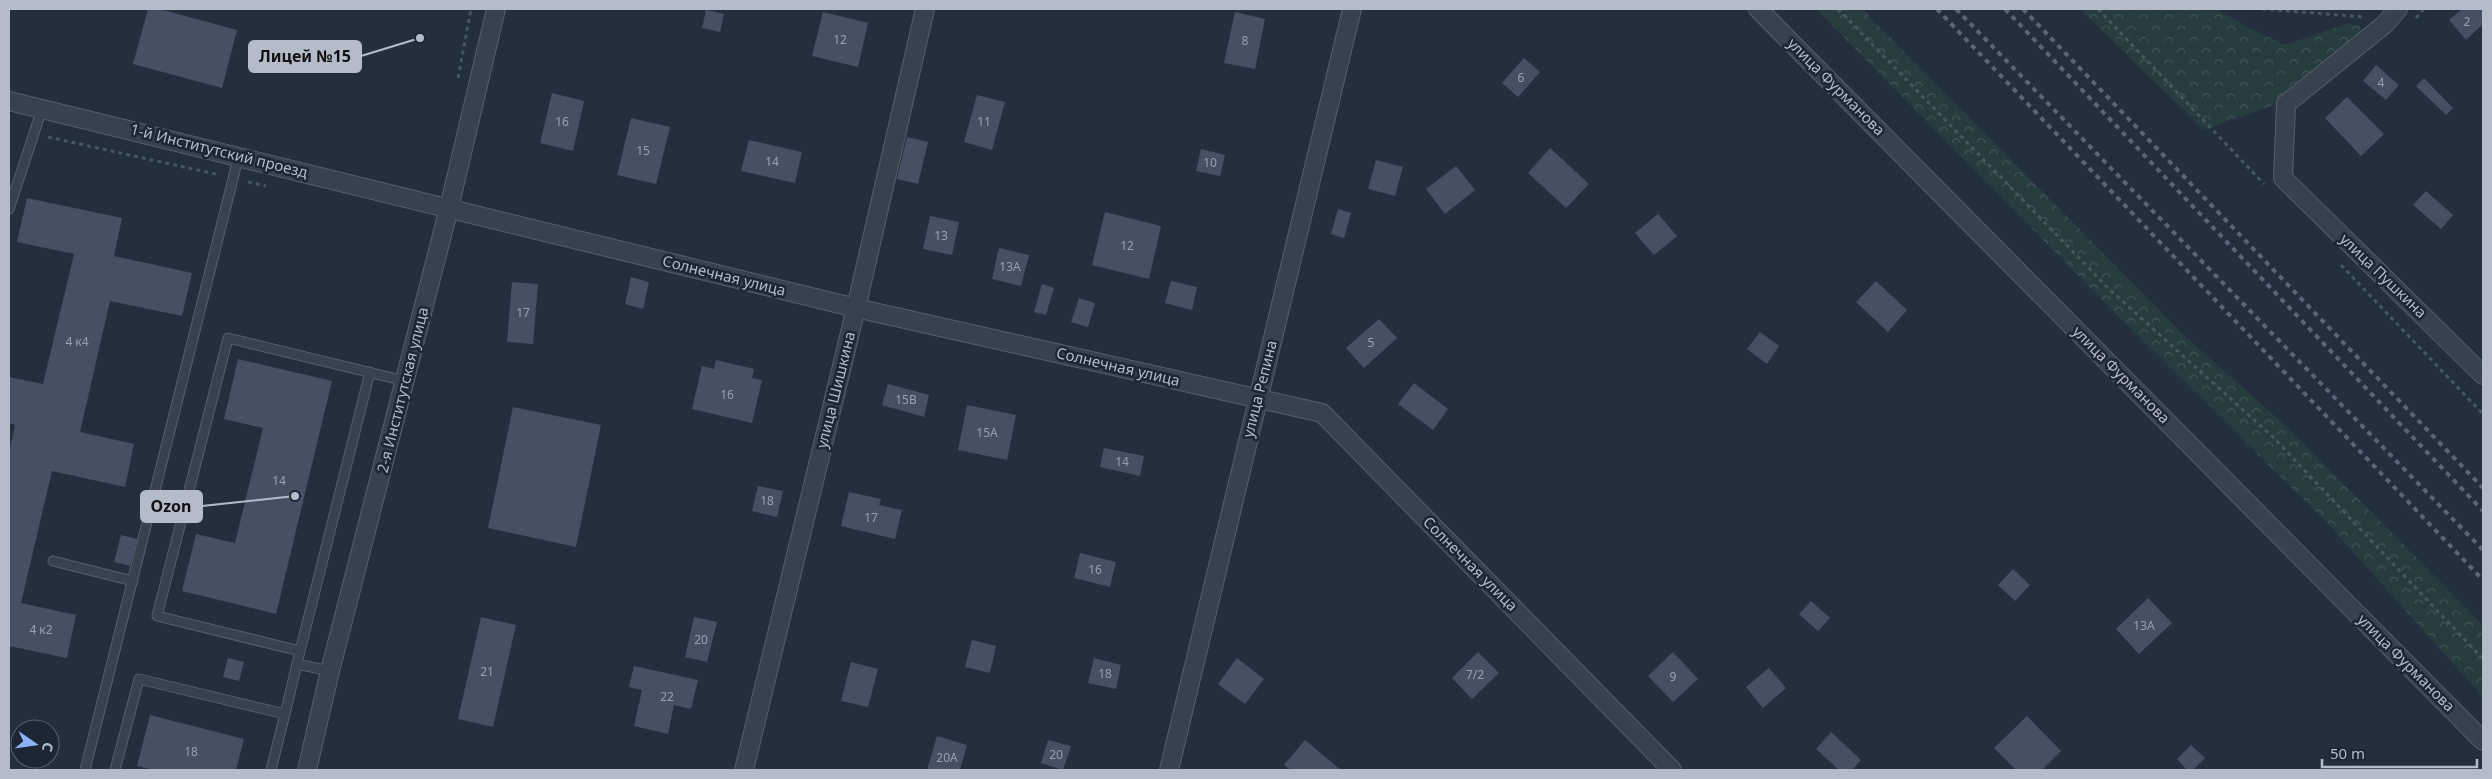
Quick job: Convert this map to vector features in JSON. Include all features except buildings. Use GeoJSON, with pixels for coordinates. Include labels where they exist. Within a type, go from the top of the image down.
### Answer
{"type":"FeatureCollection","features":[{"type":"Feature","properties":{"kind":"street","name":"2-я Институтская улица"},"geometry":{"type":"LineString","coordinates":[[307,770],[330,672],[449,208],[496,9]]}},
{"type":"Feature","properties":{"kind":"street","name":"улица Шишкина"},"geometry":{"type":"LineString","coordinates":[[744,770],[856,308],[925,9]]}},
{"type":"Feature","properties":{"kind":"street","name":"улица Репина"},"geometry":{"type":"LineString","coordinates":[[1170,770],[1352,9]]}},
{"type":"Feature","properties":{"kind":"street","name":"улица Фурманова"},"geometry":{"type":"LineString","coordinates":[[1758,9],[2483,741]]}},
{"type":"Feature","properties":{"kind":"street"},"geometry":{"type":"LineString","coordinates":[[2385,24],[2398,9]]}},
{"type":"Feature","properties":{"kind":"street","name":"улица Пушкина"},"geometry":{"type":"LineString","coordinates":[[2385,24],[2286,104],[2283,178],[2482,370]]}},
{"type":"Feature","properties":{"kind":"street","name":"1-й Институтский проезд"},"geometry":{"type":"LineString","coordinates":[[9,101],[239,155],[429,203]]}},
{"type":"Feature","properties":{"kind":"street","name":"Солнечная улица"},"geometry":{"type":"LineString","coordinates":[[429,203],[856,308],[1322,413],[1672,770]]}},
{"type":"Feature","properties":{"kind":"lane"},"geometry":{"type":"LineString","coordinates":[[9,209],[42,109]]}},
{"type":"Feature","properties":{"kind":"lane"},"geometry":{"type":"LineString","coordinates":[[85,770],[239,155]]}},
{"type":"Feature","properties":{"kind":"lane"},"geometry":{"type":"LineString","coordinates":[[300,651],[157,616],[228,338],[405,381]]}},
{"type":"Feature","properties":{"kind":"lane"},"geometry":{"type":"LineString","coordinates":[[271,770],[370,372]]}},
{"type":"Feature","properties":{"kind":"lane"},"geometry":{"type":"LineString","coordinates":[[53,561],[133,581]]}},
{"type":"Feature","properties":{"kind":"lane"},"geometry":{"type":"LineString","coordinates":[[297,664],[330,672]]}},
{"type":"Feature","properties":{"kind":"lane"},"geometry":{"type":"LineString","coordinates":[[115,770],[140,679],[285,714]]}},
{"type":"Feature","properties":{"kind":"path"},"geometry":{"type":"LineString","coordinates":[[464,40],[471,9]]}},
{"type":"Feature","properties":{"kind":"path"},"geometry":{"type":"LineString","coordinates":[[1838,9],[2109,289],[2274,438],[2483,659]]}},
{"type":"Feature","properties":{"kind":"path"},"geometry":{"type":"LineString","coordinates":[[2262,9],[2363,17],[2385,24]]}},
{"type":"Feature","properties":{"kind":"path"},"geometry":{"type":"LineString","coordinates":[[2411,24],[2424,9]]}},
{"type":"Feature","properties":{"kind":"green space"},"geometry":{"type":"Polygon","coordinates":[[[1816,9],[1862,9],[2186,337],[2286,426],[2483,625],[2483,697],[2328,524],[2115,313],[1816,9]]]}},
{"type":"Feature","properties":{"kind":"green space"},"geometry":{"type":"Polygon","coordinates":[[[2080,9],[2216,9],[2253,30],[2285,45],[2345,24],[2360,26],[2362,38],[2282,102],[2204,130],[2080,9]]]}},
{"type":"Feature","properties":{"kind":"railway"},"geometry":{"type":"LineString","coordinates":[[1937,9],[2483,580]]}},
{"type":"Feature","properties":{"kind":"railway"},"geometry":{"type":"LineString","coordinates":[[1956,9],[2483,550]]}},
{"type":"Feature","properties":{"kind":"railway"},"geometry":{"type":"LineString","coordinates":[[2005,9],[2483,511]]}},
{"type":"Feature","properties":{"kind":"railway"},"geometry":{"type":"LineString","coordinates":[[2023,9],[2483,488]]}},
{"type":"Feature","properties":{"kind":"place","name":"Лицей №15"},"geometry":{"type":"Point","coordinates":[420,38]}},
{"type":"Feature","properties":{"kind":"place","name":"Ozon"},"geometry":{"type":"Point","coordinates":[295,496]}}]}
